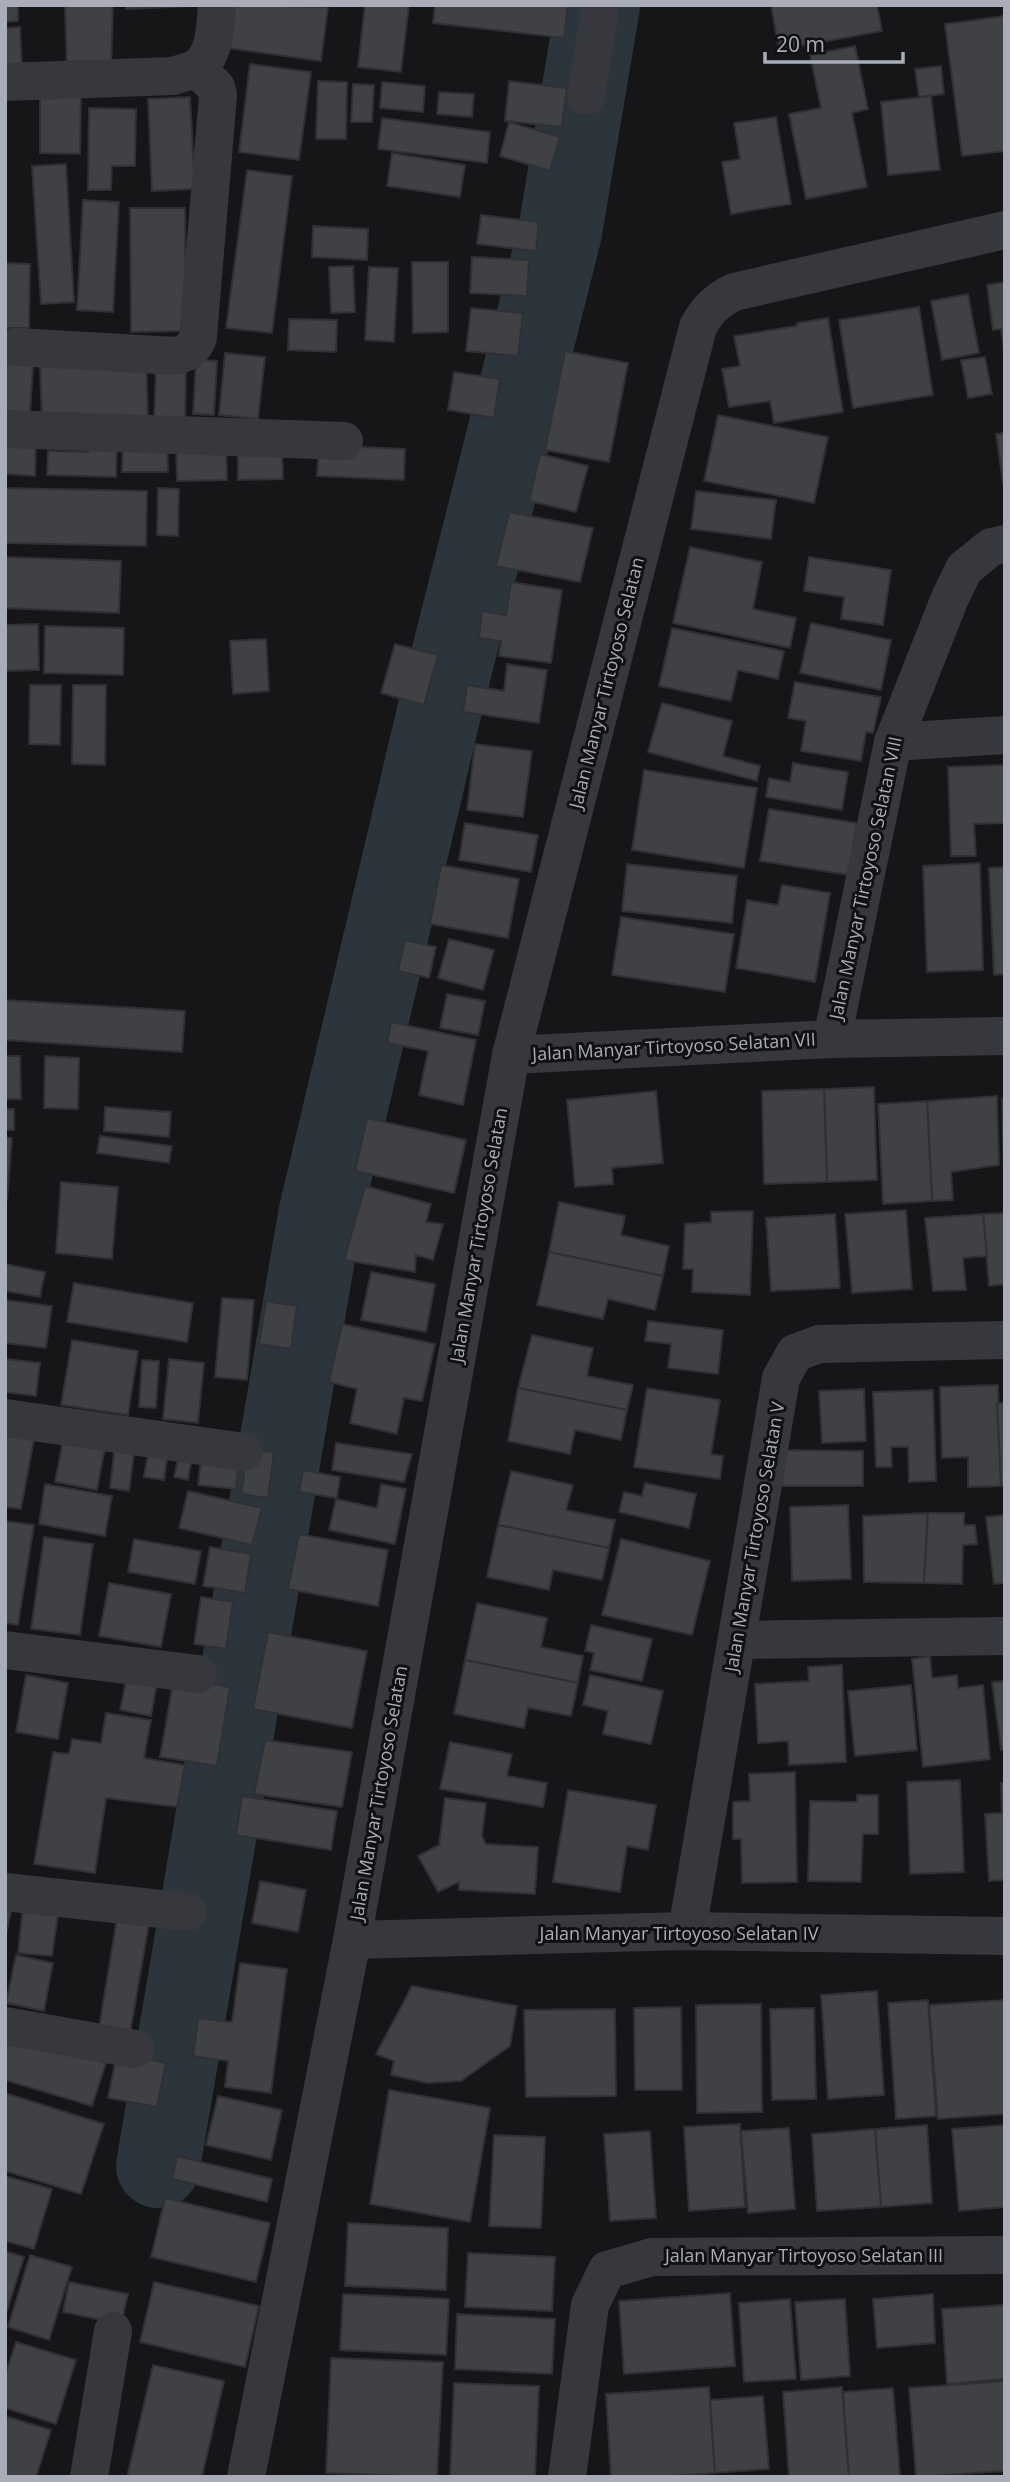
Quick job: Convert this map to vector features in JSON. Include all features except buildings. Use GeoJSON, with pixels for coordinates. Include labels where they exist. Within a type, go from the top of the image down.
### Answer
{"type":"FeatureCollection","features":[{"type":"Feature","properties":{"kind":"street"},"geometry":{"type":"LineString","coordinates":[[5,82],[173,76],[196,68],[205,60],[213,42],[217,5]]}},
{"type":"Feature","properties":{"kind":"street"},"geometry":{"type":"LineString","coordinates":[[586,96],[601,5]]}},
{"type":"Feature","properties":{"kind":"street"},"geometry":{"type":"LineString","coordinates":[[16,347],[175,356],[187,354],[195,345],[198,337],[218,95],[216,87],[196,68]]}},
{"type":"Feature","properties":{"kind":"street","name":"Jalan Manyar Tirtoyoso Selatan"},"geometry":{"type":"LineString","coordinates":[[246,2477],[352,1940],[511,1055],[698,327],[706,312],[717,301],[752,287],[1005,230]]}},
{"type":"Feature","properties":{"kind":"street"},"geometry":{"type":"LineString","coordinates":[[5,429],[344,441]]}},
{"type":"Feature","properties":{"kind":"street","name":"Jalan Manyar Tirtoyoso Selatan VIII"},"geometry":{"type":"LineString","coordinates":[[832,1038],[893,742],[964,569],[991,547],[1005,544]]}},
{"type":"Feature","properties":{"kind":"street"},"geometry":{"type":"LineString","coordinates":[[893,742],[1005,734]]}},
{"type":"Feature","properties":{"kind":"street","name":"Jalan Manyar Tirtoyoso Selatan VII"},"geometry":{"type":"LineString","coordinates":[[511,1055],[832,1038],[1005,1036]]}},
{"type":"Feature","properties":{"kind":"street","name":"Jalan Manyar Tirtoyoso Selatan V"},"geometry":{"type":"LineString","coordinates":[[687,1931],[782,1378],[795,1353],[819,1344],[1005,1340]]}},
{"type":"Feature","properties":{"kind":"street"},"geometry":{"type":"LineString","coordinates":[[5,1418],[244,1452]]}},
{"type":"Feature","properties":{"kind":"street"},"geometry":{"type":"LineString","coordinates":[[737,1640],[1005,1636]]}},
{"type":"Feature","properties":{"kind":"street"},"geometry":{"type":"LineString","coordinates":[[5,1650],[198,1674]]}},
{"type":"Feature","properties":{"kind":"street"},"geometry":{"type":"LineString","coordinates":[[5,1892],[188,1912]]}},
{"type":"Feature","properties":{"kind":"street","name":"Jalan Manyar Tirtoyoso Selatan IV"},"geometry":{"type":"LineString","coordinates":[[352,1940],[687,1931],[1005,1936]]}},
{"type":"Feature","properties":{"kind":"street"},"geometry":{"type":"LineString","coordinates":[[5,2026],[135,2049]]}},
{"type":"Feature","properties":{"kind":"street","name":"Jalan Manyar Tirtoyoso Selatan III"},"geometry":{"type":"LineString","coordinates":[[567,2477],[590,2305],[607,2270],[652,2257],[1005,2255]]}},
{"type":"Feature","properties":{"kind":"street"},"geometry":{"type":"LineString","coordinates":[[89,2477],[113,2331]]}},
{"type":"Feature","properties":{"kind":"waterway"},"geometry":{"type":"LineString","coordinates":[[158,2166],[320,1216],[441,704],[560,232],[598,5]]}}]}
